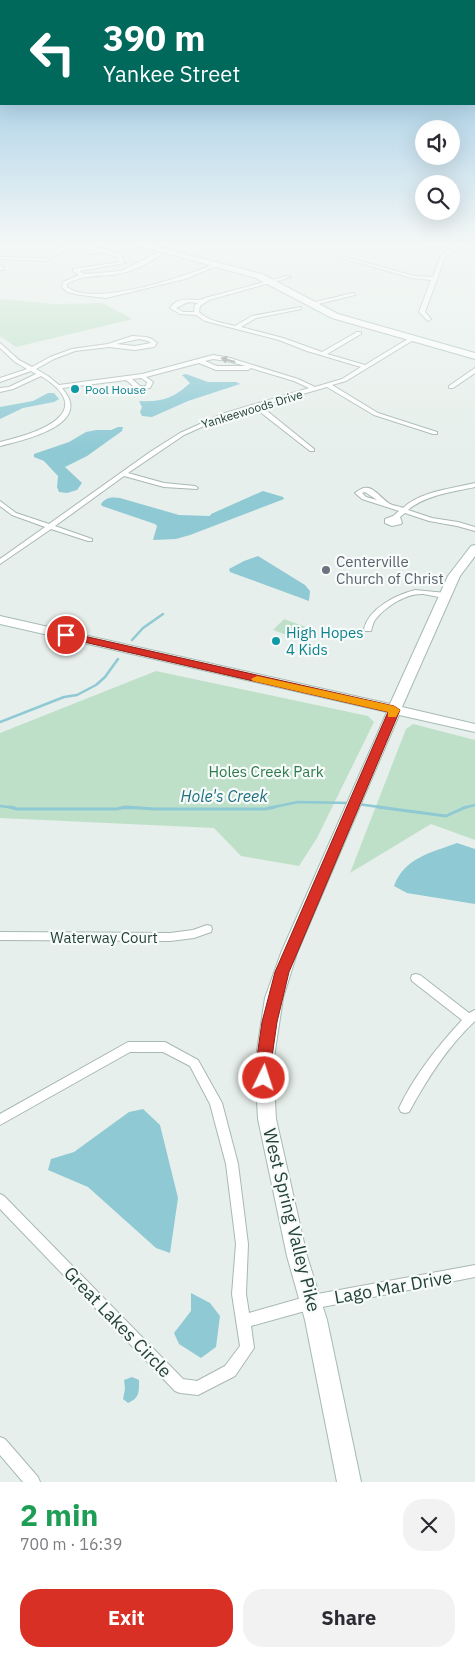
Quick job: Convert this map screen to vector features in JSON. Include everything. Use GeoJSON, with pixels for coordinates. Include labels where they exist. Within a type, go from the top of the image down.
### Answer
{"type":"FeatureCollection","features":[{"type":"Feature","properties":{"kind":"street"},"geometry":{"type":"LineString","coordinates":[[180,312],[197,314],[207,320],[237,326],[281,339],[366,367]]}},
{"type":"Feature","properties":{"kind":"street"},"geometry":{"type":"LineString","coordinates":[[237,326],[250,319],[280,312]]}},
{"type":"Feature","properties":{"kind":"street"},"geometry":{"type":"LineString","coordinates":[[328,312],[344,319],[475,356]]}},
{"type":"Feature","properties":{"kind":"street"},"geometry":{"type":"LineString","coordinates":[[422,312],[428,319]]}},
{"type":"Feature","properties":{"kind":"street"},"geometry":{"type":"LineString","coordinates":[[322,354],[359,333]]}},
{"type":"Feature","properties":{"kind":"street"},"geometry":{"type":"LineString","coordinates":[[0,380],[32,369],[67,352],[141,338],[150,339],[154,343],[152,346],[144,348],[109,345]]}},
{"type":"Feature","properties":{"kind":"street","name":"Yankeewoods Drive"},"geometry":{"type":"LineString","coordinates":[[0,562],[170,441],[195,427],[224,415],[344,380],[413,338]]}},
{"type":"Feature","properties":{"kind":"street"},"geometry":{"type":"LineString","coordinates":[[0,346],[9,355],[41,374],[59,388],[66,397],[69,406],[62,418],[36,434],[0,444]]}},
{"type":"Feature","properties":{"kind":"street"},"geometry":{"type":"LineString","coordinates":[[59,388],[142,376],[221,357],[306,384],[314,389]]}},
{"type":"Feature","properties":{"kind":"street"},"geometry":{"type":"LineString","coordinates":[[200,361],[216,368],[255,368]]}},
{"type":"Feature","properties":{"kind":"street"},"geometry":{"type":"LineString","coordinates":[[452,387],[475,370]]}},
{"type":"Feature","properties":{"kind":"street"},"geometry":{"type":"LineString","coordinates":[[0,390],[11,388],[41,374]]}},
{"type":"Feature","properties":{"kind":"street"},"geometry":{"type":"LineString","coordinates":[[128,378],[140,388],[148,387],[150,382],[142,376]]}},
{"type":"Feature","properties":{"kind":"street"},"geometry":{"type":"LineString","coordinates":[[328,385],[376,414],[435,433]]}},
{"type":"Feature","properties":{"kind":"street"},"geometry":{"type":"LineString","coordinates":[[256,406],[312,450]]}},
{"type":"Feature","properties":{"kind":"street"},"geometry":{"type":"LineString","coordinates":[[123,474],[164,486],[195,488]]}},
{"type":"Feature","properties":{"kind":"street"},"geometry":{"type":"LineString","coordinates":[[395,518],[412,503],[426,497],[475,485]]}},
{"type":"Feature","properties":{"kind":"street"},"geometry":{"type":"LineString","coordinates":[[0,503],[14,514],[90,540]]}},
{"type":"Feature","properties":{"kind":"street"},"geometry":{"type":"LineString","coordinates":[[388,504],[431,520],[475,529]]}},
{"type":"Feature","properties":{"kind":"street","name":"West Spring Valley Pike"},"geometry":{"type":"LineString","coordinates":[[349,1482],[312,1302],[295,1247],[267,1119],[264,1064],[273,1006],[282,972],[394,710],[446,595],[460,567],[475,548]]}},
{"type":"Feature","properties":{"kind":"street"},"geometry":{"type":"LineString","coordinates":[[368,628],[370,621],[404,595],[422,592],[446,595]]}},
{"type":"Feature","properties":{"kind":"street"},"geometry":{"type":"LineString","coordinates":[[0,620],[475,728]]}},
{"type":"Feature","properties":{"kind":"street","name":"Waterway Court"},"geometry":{"type":"LineString","coordinates":[[0,936],[163,937],[194,934],[207,929]]}},
{"type":"Feature","properties":{"kind":"street"},"geometry":{"type":"LineString","coordinates":[[405,1108],[415,1089],[472,1017],[416,978]]}},
{"type":"Feature","properties":{"kind":"street","name":"Great Lakes Circle"},"geometry":{"type":"LineString","coordinates":[[0,1120],[128,1047],[165,1047],[194,1063],[216,1103],[232,1164],[242,1244],[239,1294],[247,1348],[230,1371],[198,1388],[180,1386],[0,1200]]}},
{"type":"Feature","properties":{"kind":"street","name":"Lago Mar Drive"},"geometry":{"type":"LineString","coordinates":[[312,1302],[475,1271]]}},
{"type":"Feature","properties":{"kind":"street"},"geometry":{"type":"LineString","coordinates":[[243,1322],[312,1302]]}},
{"type":"Feature","properties":{"kind":"street"},"geometry":{"type":"LineString","coordinates":[[0,1444],[33,1482]]}},
{"type":"Feature","properties":{"kind":"green space"},"geometry":{"type":"Polygon","coordinates":[[[0,312],[120,312],[133,319],[16,347],[0,336],[0,312]]]}},
{"type":"Feature","properties":{"kind":"green space"},"geometry":{"type":"Polygon","coordinates":[[[284,619],[306,627],[295,638],[273,630],[284,619]]]}},
{"type":"Feature","properties":{"kind":"green space","name":"Holes Creek Park"},"geometry":{"type":"Polygon","coordinates":[[[156,671],[368,716],[374,722],[317,838],[299,866],[241,856],[214,828],[0,818],[0,733],[156,671]]]}},
{"type":"Feature","properties":{"kind":"green space"},"geometry":{"type":"Polygon","coordinates":[[[413,724],[475,740],[475,840],[431,824],[350,873],[406,729],[413,724]]]}},
{"type":"Feature","properties":{"kind":"water"},"geometry":{"type":"Polygon","coordinates":[[[186,374],[208,382],[236,382],[240,384],[188,401],[152,417],[142,416],[140,412],[142,407],[139,401],[160,400],[178,393],[190,383],[182,375],[186,374]]]}},
{"type":"Feature","properties":{"kind":"water"},"geometry":{"type":"Polygon","coordinates":[[[48,393],[54,393],[59,399],[54,402],[23,408],[0,419],[0,407],[33,401],[48,393]]]}},
{"type":"Feature","properties":{"kind":"water"},"geometry":{"type":"Polygon","coordinates":[[[123,427],[122,431],[87,456],[65,467],[82,483],[77,490],[67,493],[59,492],[57,487],[58,476],[44,461],[34,457],[34,454],[69,442],[86,432],[111,430],[123,427]]]}},
{"type":"Feature","properties":{"kind":"water"},"geometry":{"type":"Polygon","coordinates":[[[263,491],[283,497],[284,499],[176,539],[153,540],[157,526],[155,524],[102,506],[101,504],[109,498],[120,498],[179,515],[210,516],[263,491]]]}},
{"type":"Feature","properties":{"kind":"water"},"geometry":{"type":"Polygon","coordinates":[[[258,556],[305,585],[310,591],[309,601],[230,572],[229,569],[258,556]]]}},
{"type":"Feature","properties":{"kind":"water"},"geometry":{"type":"Polygon","coordinates":[[[457,843],[475,849],[475,904],[407,893],[394,886],[405,868],[412,862],[429,853],[457,843]]]}},
{"type":"Feature","properties":{"kind":"water"},"geometry":{"type":"Polygon","coordinates":[[[143,1109],[160,1125],[178,1198],[170,1253],[156,1248],[88,1187],[48,1170],[51,1159],[74,1152],[129,1112],[143,1109]]]}},
{"type":"Feature","properties":{"kind":"water"},"geometry":{"type":"Polygon","coordinates":[[[191,1293],[210,1303],[220,1316],[216,1347],[201,1358],[179,1344],[174,1333],[191,1311],[191,1293]]]}},
{"type":"Feature","properties":{"kind":"water"},"geometry":{"type":"Polygon","coordinates":[[[132,1377],[139,1380],[139,1391],[135,1399],[128,1403],[123,1399],[124,1380],[132,1377]]]}},
{"type":"Feature","properties":{"kind":"waterway"},"geometry":{"type":"LineString","coordinates":[[132,640],[143,628],[163,614]]}},
{"type":"Feature","properties":{"kind":"waterway"},"geometry":{"type":"LineString","coordinates":[[0,722],[64,697],[77,695],[96,685],[105,677],[118,659]]}},
{"type":"Feature","properties":{"kind":"waterway","name":"Hole's Creek"},"geometry":{"type":"LineString","coordinates":[[269,808],[298,802],[349,803]]}},
{"type":"Feature","properties":{"kind":"waterway","name":"Hole's Creek"},"geometry":{"type":"LineString","coordinates":[[357,804],[387,808]]}},
{"type":"Feature","properties":{"kind":"waterway","name":"Hole's Creek"},"geometry":{"type":"LineString","coordinates":[[465,808],[475,805]]}},
{"type":"Feature","properties":{"kind":"waterway","name":"Hole's Creek"},"geometry":{"type":"LineString","coordinates":[[0,806],[12,808]]}},
{"type":"Feature","properties":{"kind":"waterway","name":"Hole's Creek"},"geometry":{"type":"LineString","coordinates":[[140,808],[265,809],[275,807]]}},
{"type":"Feature","properties":{"kind":"waterway","name":"Hole's Creek"},"geometry":{"type":"LineString","coordinates":[[378,807],[446,816],[465,808]]}},
{"type":"Feature","properties":{"kind":"waterway","name":"Hole's Creek"},"geometry":{"type":"LineString","coordinates":[[12,808],[121,808]]}},
{"type":"Feature","properties":{"kind":"waterway","name":"Hole's Creek"},"geometry":{"type":"LineString","coordinates":[[121,808],[140,808]]}},
{"type":"Feature","properties":{"kind":"waterway","name":"Hole's Creek"},"geometry":{"type":"LineString","coordinates":[[121,808],[140,808]]}},
{"type":"Feature","properties":{"kind":"slow traffic"},"geometry":{"type":"LineString","coordinates":[[257,679],[394,710],[392,714]]}},
{"type":"Feature","properties":{"kind":"place","name":"Pool House"},"geometry":{"type":"Point","coordinates":[75,389]}},
{"type":"Feature","properties":{"kind":"place","name":"Centerville Church of Christ"},"geometry":{"type":"Point","coordinates":[326,570]}},
{"type":"Feature","properties":{"kind":"place","name":"High Hopes 4 Kids"},"geometry":{"type":"Point","coordinates":[276,641]}},
{"type":"Feature","properties":{"kind":"route"},"geometry":{"type":"LineString","coordinates":[[66,635],[394,710],[282,972],[274,998],[264,1064],[264,1078]]}}]}
